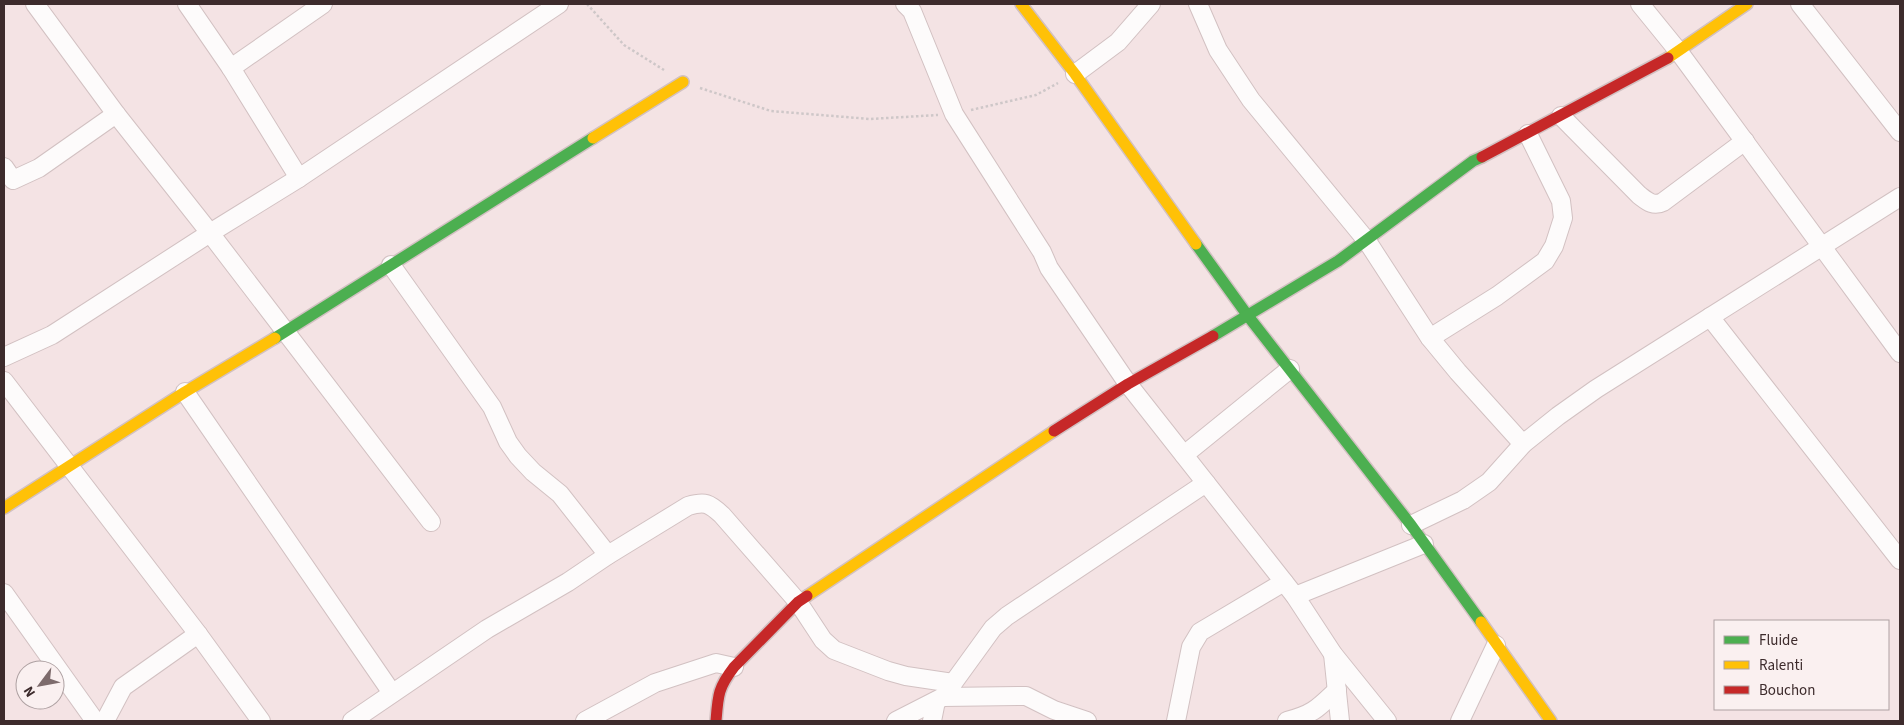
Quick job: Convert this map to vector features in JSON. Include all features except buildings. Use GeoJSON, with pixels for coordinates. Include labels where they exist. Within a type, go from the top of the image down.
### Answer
{"type":"FeatureCollection","features":[{"type":"Feature","properties":{"kind":"street"},"geometry":{"type":"LineString","coordinates":[[35,4],[116,114],[210,233],[431,522]]}},
{"type":"Feature","properties":{"kind":"street"},"geometry":{"type":"LineString","coordinates":[[231,68],[323,4]]}},
{"type":"Feature","properties":{"kind":"street"},"geometry":{"type":"LineString","coordinates":[[4,357],[52,335],[299,178],[559,4]]}},
{"type":"Feature","properties":{"kind":"street"},"geometry":{"type":"LineString","coordinates":[[906,4],[912,11],[954,114],[1042,252],[1049,268],[1128,384],[1284,582],[1333,654],[1386,721]]}},
{"type":"Feature","properties":{"kind":"street"},"geometry":{"type":"LineString","coordinates":[[1021,4],[1075,74],[1248,316],[1411,525],[1551,721]]}},
{"type":"Feature","properties":{"kind":"street"},"geometry":{"type":"LineString","coordinates":[[1075,74],[1118,42],[1151,4]]}},
{"type":"Feature","properties":{"kind":"street"},"geometry":{"type":"LineString","coordinates":[[1198,4],[1218,50],[1251,100],[1366,241],[1430,338],[1523,444]]}},
{"type":"Feature","properties":{"kind":"street"},"geometry":{"type":"LineString","coordinates":[[1640,4],[1679,52],[1900,353]]}},
{"type":"Feature","properties":{"kind":"street"},"geometry":{"type":"LineString","coordinates":[[720,717],[720,690],[725,679],[734,667],[798,602],[1128,384],[1248,316],[1338,261],[1472,161],[1528,134],[1679,52],[1747,4]]}},
{"type":"Feature","properties":{"kind":"street"},"geometry":{"type":"LineString","coordinates":[[1800,4],[1900,132]]}},
{"type":"Feature","properties":{"kind":"street"},"geometry":{"type":"LineString","coordinates":[[193,8],[299,178]]}},
{"type":"Feature","properties":{"kind":"street"},"geometry":{"type":"LineString","coordinates":[[4,508],[185,392],[285,332],[684,82]]}},
{"type":"Feature","properties":{"kind":"street"},"geometry":{"type":"LineString","coordinates":[[7,178],[39,168],[116,114]]}},
{"type":"Feature","properties":{"kind":"street"},"geometry":{"type":"LineString","coordinates":[[1562,116],[1639,195],[1650,203],[1656,204],[1664,202],[1745,141]]}},
{"type":"Feature","properties":{"kind":"street"},"geometry":{"type":"LineString","coordinates":[[1430,338],[1505,291],[1545,261],[1554,246],[1563,218],[1561,201],[1528,134]]}},
{"type":"Feature","properties":{"kind":"street"},"geometry":{"type":"LineString","coordinates":[[1411,525],[1463,500],[1489,482],[1523,444],[1596,388],[1900,197]]}},
{"type":"Feature","properties":{"kind":"street"},"geometry":{"type":"LineString","coordinates":[[391,265],[492,407],[508,442],[518,456],[533,472],[560,494],[608,555]]}},
{"type":"Feature","properties":{"kind":"street"},"geometry":{"type":"LineString","coordinates":[[1710,316],[1900,560]]}},
{"type":"Feature","properties":{"kind":"street"},"geometry":{"type":"LineString","coordinates":[[1184,455],[1290,370]]}},
{"type":"Feature","properties":{"kind":"street"},"geometry":{"type":"LineString","coordinates":[[4,381],[198,634],[261,721]]}},
{"type":"Feature","properties":{"kind":"street"},"geometry":{"type":"LineString","coordinates":[[185,392],[392,693]]}},
{"type":"Feature","properties":{"kind":"street"},"geometry":{"type":"LineString","coordinates":[[896,721],[939,699],[954,683],[993,628],[1007,616],[1206,483]]}},
{"type":"Feature","properties":{"kind":"street"},"geometry":{"type":"LineString","coordinates":[[352,721],[487,629],[568,582],[688,506],[701,502],[712,506],[722,515],[798,602],[823,640],[834,650],[906,676],[954,683]]}},
{"type":"Feature","properties":{"kind":"street"},"geometry":{"type":"LineString","coordinates":[[1294,596],[1424,544]]}},
{"type":"Feature","properties":{"kind":"street"},"geometry":{"type":"LineString","coordinates":[[1176,721],[1191,647],[1200,632],[1284,582]]}},
{"type":"Feature","properties":{"kind":"street"},"geometry":{"type":"LineString","coordinates":[[4,593],[95,721]]}},
{"type":"Feature","properties":{"kind":"street"},"geometry":{"type":"LineString","coordinates":[[105,721],[123,687],[198,634]]}},
{"type":"Feature","properties":{"kind":"street"},"geometry":{"type":"LineString","coordinates":[[1460,721],[1496,645]]}},
{"type":"Feature","properties":{"kind":"street"},"geometry":{"type":"LineString","coordinates":[[1333,654],[1340,721]]}},
{"type":"Feature","properties":{"kind":"street"},"geometry":{"type":"LineString","coordinates":[[585,721],[655,683],[716,663],[734,667]]}},
{"type":"Feature","properties":{"kind":"street"},"geometry":{"type":"LineString","coordinates":[[1287,721],[1306,716],[1315,711],[1337,690]]}},
{"type":"Feature","properties":{"kind":"street"},"geometry":{"type":"LineString","coordinates":[[939,699],[1026,696],[1054,710],[1087,721]]}},
{"type":"Feature","properties":{"kind":"street"},"geometry":{"type":"LineString","coordinates":[[932,721],[939,699]]}},
{"type":"Feature","properties":{"kind":"path"},"geometry":{"type":"LineString","coordinates":[[587,4],[624,45],[684,82],[771,111],[870,119],[954,114],[1036,95],[1075,74]]}},
{"type":"Feature","properties":{"kind":"traffic: fast"},"geometry":{"type":"LineString","coordinates":[[275,338],[593,138]]}},
{"type":"Feature","properties":{"kind":"traffic: fast"},"geometry":{"type":"LineString","coordinates":[[1213,336],[1338,261],[1473,161],[1482,157]]}},
{"type":"Feature","properties":{"kind":"traffic: fast"},"geometry":{"type":"LineString","coordinates":[[1196,244],[1248,316],[1411,525],[1481,622]]}},
{"type":"Feature","properties":{"kind":"traffic: slow"},"geometry":{"type":"LineString","coordinates":[[1021,4],[1075,74],[1196,244]]}},
{"type":"Feature","properties":{"kind":"traffic: slow"},"geometry":{"type":"LineString","coordinates":[[1668,58],[1747,4]]}},
{"type":"Feature","properties":{"kind":"traffic: slow"},"geometry":{"type":"LineString","coordinates":[[593,138],[683,82]]}},
{"type":"Feature","properties":{"kind":"traffic: slow"},"geometry":{"type":"LineString","coordinates":[[4,508],[185,392],[275,338]]}},
{"type":"Feature","properties":{"kind":"traffic: slow"},"geometry":{"type":"LineString","coordinates":[[807,596],[1054,431]]}},
{"type":"Feature","properties":{"kind":"traffic: slow"},"geometry":{"type":"LineString","coordinates":[[1481,622],[1551,721]]}},
{"type":"Feature","properties":{"kind":"traffic: jam"},"geometry":{"type":"LineString","coordinates":[[1482,157],[1668,58]]}},
{"type":"Feature","properties":{"kind":"traffic: jam"},"geometry":{"type":"LineString","coordinates":[[1054,431],[1128,384],[1213,336]]}},
{"type":"Feature","properties":{"kind":"traffic: jam"},"geometry":{"type":"LineString","coordinates":[[716,721],[720,692],[734,667],[798,602],[807,596]]}}]}
